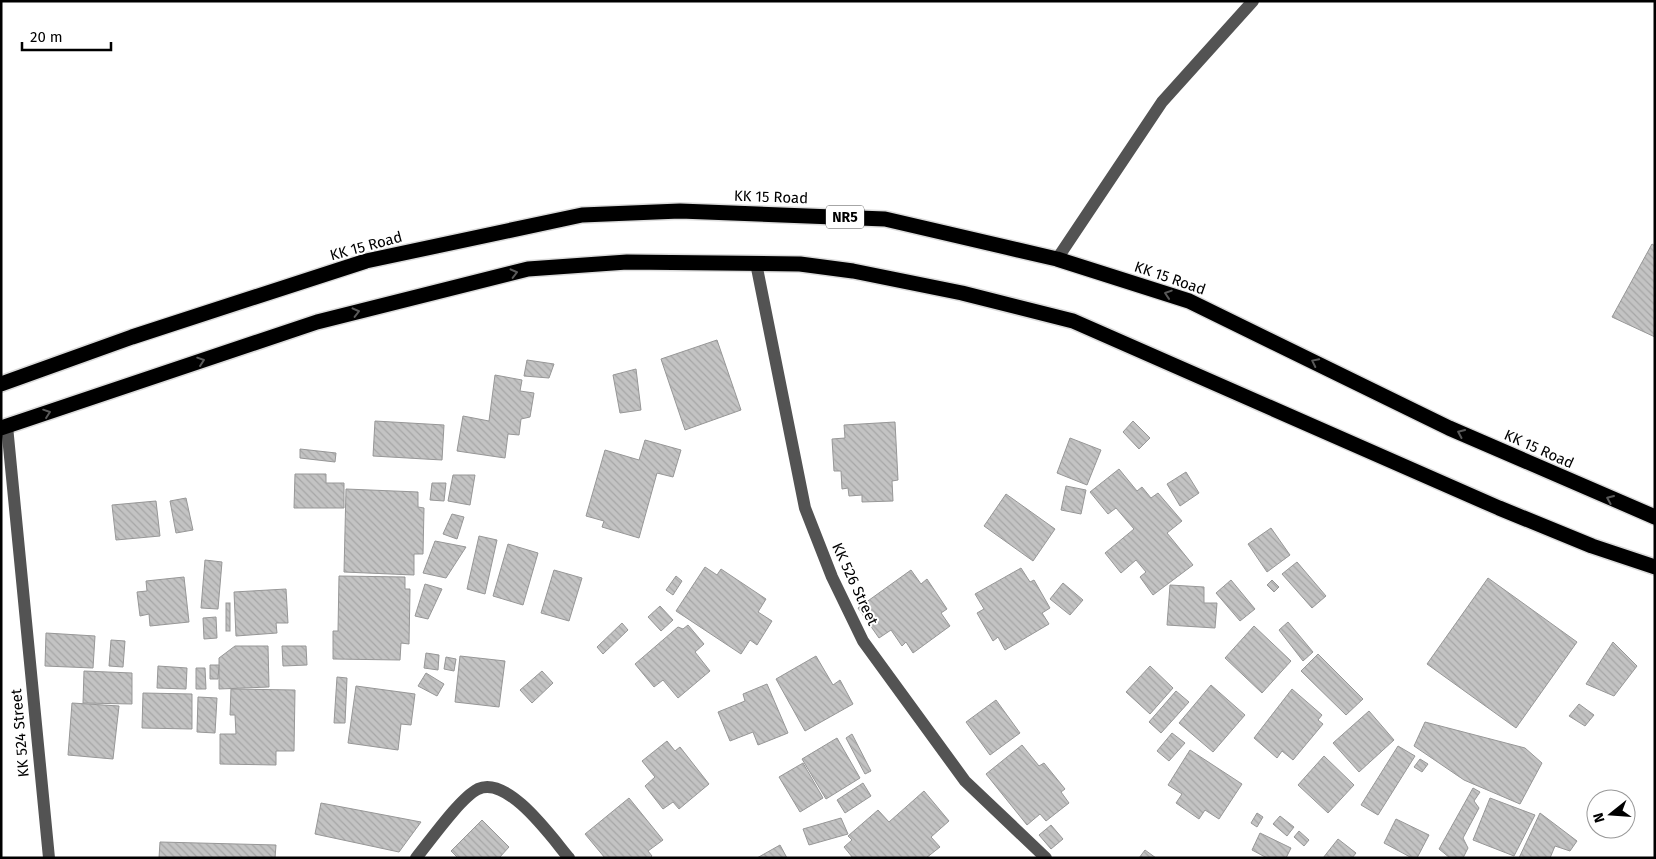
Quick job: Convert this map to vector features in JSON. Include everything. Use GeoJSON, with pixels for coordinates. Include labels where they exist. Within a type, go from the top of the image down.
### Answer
{"type":"FeatureCollection","features":[{"type":"Feature","properties":{"kind":"highway","name":"KK 15 Road"},"geometry":{"type":"LineString","coordinates":[[1,384],[132,337],[366,262],[582,215],[680,211],[885,219],[1057,259],[1189,301],[1449,428],[1655,518]]}},
{"type":"Feature","properties":{"kind":"highway"},"geometry":{"type":"LineString","coordinates":[[4,427],[317,322],[528,269],[627,262],[800,264],[853,271],[962,293],[1074,321],[1499,508],[1592,546],[1655,567]]}},
{"type":"Feature","properties":{"kind":"street"},"geometry":{"type":"LineString","coordinates":[[1057,259],[1162,102],[1253,1]]}},
{"type":"Feature","properties":{"kind":"street","name":"KK 526 Street"},"geometry":{"type":"LineString","coordinates":[[756,263],[805,508],[863,641],[965,781],[1046,858]]}},
{"type":"Feature","properties":{"kind":"street","name":"KK 524 Street"},"geometry":{"type":"LineString","coordinates":[[4,427],[48,858]]}},
{"type":"Feature","properties":{"kind":"street"},"geometry":{"type":"LineString","coordinates":[[416,858],[468,797],[480,789],[494,787],[509,793],[569,858]]}},
{"type":"Feature","properties":{"kind":"building"},"geometry":{"type":"Polygon","coordinates":[[[1652,244],[1655,246],[1655,337],[1612,317],[1652,244]]]}},
{"type":"Feature","properties":{"kind":"building"},"geometry":{"type":"Polygon","coordinates":[[[717,340],[741,410],[685,430],[661,359],[717,340]]]}},
{"type":"Feature","properties":{"kind":"building"},"geometry":{"type":"Polygon","coordinates":[[[527,360],[554,364],[549,378],[524,376],[527,360]]]}},
{"type":"Feature","properties":{"kind":"building"},"geometry":{"type":"Polygon","coordinates":[[[636,369],[641,410],[620,413],[613,375],[636,369]]]}},
{"type":"Feature","properties":{"kind":"building"},"geometry":{"type":"Polygon","coordinates":[[[495,375],[522,380],[520,391],[534,393],[530,417],[521,419],[519,435],[508,434],[505,458],[457,451],[463,416],[489,421],[495,375]]]}},
{"type":"Feature","properties":{"kind":"building"},"geometry":{"type":"Polygon","coordinates":[[[375,421],[444,425],[442,460],[373,456],[375,421]]]}},
{"type":"Feature","properties":{"kind":"building"},"geometry":{"type":"Polygon","coordinates":[[[1133,421],[1150,438],[1139,449],[1123,432],[1133,421]]]}},
{"type":"Feature","properties":{"kind":"building"},"geometry":{"type":"Polygon","coordinates":[[[895,422],[898,480],[892,481],[893,501],[862,502],[862,495],[849,496],[848,488],[842,489],[841,471],[834,471],[832,439],[845,438],[844,425],[895,422]]]}},
{"type":"Feature","properties":{"kind":"building"},"geometry":{"type":"Polygon","coordinates":[[[1070,438],[1101,450],[1087,485],[1057,473],[1070,438]]]}},
{"type":"Feature","properties":{"kind":"building"},"geometry":{"type":"Polygon","coordinates":[[[645,440],[681,450],[673,477],[657,473],[639,538],[602,527],[604,521],[586,516],[605,450],[639,460],[645,440]]]}},
{"type":"Feature","properties":{"kind":"building"},"geometry":{"type":"Polygon","coordinates":[[[300,449],[336,453],[335,462],[300,458],[300,449]]]}},
{"type":"Feature","properties":{"kind":"building"},"geometry":{"type":"Polygon","coordinates":[[[1119,469],[1137,491],[1142,487],[1151,498],[1158,493],[1182,521],[1167,533],[1193,565],[1153,595],[1140,577],[1146,572],[1136,560],[1121,573],[1105,553],[1134,529],[1116,508],[1108,514],[1090,492],[1119,469]]]}},
{"type":"Feature","properties":{"kind":"building"},"geometry":{"type":"Polygon","coordinates":[[[1186,472],[1199,493],[1180,506],[1167,484],[1186,472]]]}},
{"type":"Feature","properties":{"kind":"building"},"geometry":{"type":"Polygon","coordinates":[[[295,474],[326,474],[326,483],[344,483],[344,508],[294,508],[295,474]]]}},
{"type":"Feature","properties":{"kind":"building"},"geometry":{"type":"Polygon","coordinates":[[[453,475],[475,475],[470,505],[448,501],[453,475]]]}},
{"type":"Feature","properties":{"kind":"building"},"geometry":{"type":"Polygon","coordinates":[[[432,483],[446,483],[444,501],[430,500],[432,483]]]}},
{"type":"Feature","properties":{"kind":"building"},"geometry":{"type":"Polygon","coordinates":[[[1066,486],[1086,490],[1081,514],[1061,510],[1066,486]]]}},
{"type":"Feature","properties":{"kind":"building"},"geometry":{"type":"Polygon","coordinates":[[[346,489],[418,492],[418,507],[424,508],[423,554],[414,554],[414,575],[344,572],[346,489]]]}},
{"type":"Feature","properties":{"kind":"building"},"geometry":{"type":"Polygon","coordinates":[[[1006,494],[1055,529],[1033,561],[984,526],[1006,494]]]}},
{"type":"Feature","properties":{"kind":"building"},"geometry":{"type":"Polygon","coordinates":[[[186,498],[193,530],[176,533],[170,501],[186,498]]]}},
{"type":"Feature","properties":{"kind":"building"},"geometry":{"type":"Polygon","coordinates":[[[156,501],[160,536],[116,540],[112,505],[156,501]]]}},
{"type":"Feature","properties":{"kind":"building"},"geometry":{"type":"Polygon","coordinates":[[[452,514],[464,517],[457,539],[443,534],[452,514]]]}},
{"type":"Feature","properties":{"kind":"building"},"geometry":{"type":"Polygon","coordinates":[[[1271,528],[1290,555],[1267,572],[1248,544],[1271,528]]]}},
{"type":"Feature","properties":{"kind":"building"},"geometry":{"type":"Polygon","coordinates":[[[479,536],[497,540],[485,594],[467,589],[479,536]]]}},
{"type":"Feature","properties":{"kind":"building"},"geometry":{"type":"Polygon","coordinates":[[[435,541],[466,547],[446,578],[423,573],[435,541]]]}},
{"type":"Feature","properties":{"kind":"building"},"geometry":{"type":"Polygon","coordinates":[[[508,544],[538,553],[523,605],[493,596],[508,544]]]}},
{"type":"Feature","properties":{"kind":"building"},"geometry":{"type":"Polygon","coordinates":[[[205,560],[222,562],[218,609],[201,608],[205,560]]]}},
{"type":"Feature","properties":{"kind":"building"},"geometry":{"type":"Polygon","coordinates":[[[1297,562],[1326,596],[1312,608],[1282,574],[1297,562]]]}},
{"type":"Feature","properties":{"kind":"building"},"geometry":{"type":"Polygon","coordinates":[[[705,567],[717,575],[721,569],[766,599],[758,612],[772,621],[757,645],[750,640],[741,654],[676,611],[705,567]]]}},
{"type":"Feature","properties":{"kind":"building"},"geometry":{"type":"Polygon","coordinates":[[[1021,568],[1030,582],[1034,580],[1050,608],[1042,613],[1049,624],[1005,650],[998,637],[993,641],[977,613],[984,609],[975,594],[1021,568]]]}},
{"type":"Feature","properties":{"kind":"building"},"geometry":{"type":"Polygon","coordinates":[[[554,570],[582,578],[569,621],[541,613],[554,570]]]}},
{"type":"Feature","properties":{"kind":"building"},"geometry":{"type":"Polygon","coordinates":[[[911,570],[921,584],[927,579],[947,609],[941,613],[950,626],[913,653],[906,642],[902,646],[891,630],[879,638],[858,608],[911,570]]]}},
{"type":"Feature","properties":{"kind":"building"},"geometry":{"type":"Polygon","coordinates":[[[339,576],[405,577],[405,589],[410,589],[409,644],[401,643],[400,660],[333,659],[333,631],[338,631],[339,576]]]}},
{"type":"Feature","properties":{"kind":"building"},"geometry":{"type":"Polygon","coordinates":[[[676,576],[682,581],[673,595],[666,590],[676,576]]]}},
{"type":"Feature","properties":{"kind":"building"},"geometry":{"type":"Polygon","coordinates":[[[184,577],[189,622],[150,626],[149,614],[140,616],[137,592],[147,591],[146,581],[184,577]]]}},
{"type":"Feature","properties":{"kind":"building"},"geometry":{"type":"Polygon","coordinates":[[[1488,578],[1577,642],[1516,728],[1427,664],[1488,578]]]}},
{"type":"Feature","properties":{"kind":"building"},"geometry":{"type":"Polygon","coordinates":[[[1231,580],[1255,609],[1240,621],[1216,593],[1231,580]]]}},
{"type":"Feature","properties":{"kind":"building"},"geometry":{"type":"Polygon","coordinates":[[[1272,580],[1279,587],[1274,592],[1267,585],[1272,580]]]}},
{"type":"Feature","properties":{"kind":"building"},"geometry":{"type":"Polygon","coordinates":[[[1063,583],[1083,600],[1070,615],[1050,599],[1063,583]]]}},
{"type":"Feature","properties":{"kind":"building"},"geometry":{"type":"Polygon","coordinates":[[[425,584],[442,589],[428,619],[415,616],[425,584]]]}},
{"type":"Feature","properties":{"kind":"building"},"geometry":{"type":"Polygon","coordinates":[[[1170,585],[1204,587],[1204,603],[1217,603],[1215,628],[1167,625],[1170,585]]]}},
{"type":"Feature","properties":{"kind":"building"},"geometry":{"type":"Polygon","coordinates":[[[286,589],[288,623],[276,623],[277,633],[236,636],[234,592],[286,589]]]}},
{"type":"Feature","properties":{"kind":"building"},"geometry":{"type":"Polygon","coordinates":[[[226,603],[230,603],[230,631],[226,631],[226,603]]]}},
{"type":"Feature","properties":{"kind":"building"},"geometry":{"type":"Polygon","coordinates":[[[660,606],[673,620],[661,631],[648,617],[660,606]]]}},
{"type":"Feature","properties":{"kind":"building"},"geometry":{"type":"Polygon","coordinates":[[[216,617],[217,638],[204,639],[203,618],[216,617]]]}},
{"type":"Feature","properties":{"kind":"building"},"geometry":{"type":"Polygon","coordinates":[[[1288,622],[1313,652],[1303,661],[1279,630],[1288,622]]]}},
{"type":"Feature","properties":{"kind":"building"},"geometry":{"type":"Polygon","coordinates":[[[622,623],[628,630],[603,654],[597,647],[622,623]]]}},
{"type":"Feature","properties":{"kind":"building"},"geometry":{"type":"Polygon","coordinates":[[[688,625],[704,644],[695,652],[710,671],[678,698],[663,680],[654,687],[635,664],[678,627],[683,629],[688,625]]]}},
{"type":"Feature","properties":{"kind":"building"},"geometry":{"type":"Polygon","coordinates":[[[1254,626],[1291,661],[1262,693],[1225,658],[1254,626]]]}},
{"type":"Feature","properties":{"kind":"building"},"geometry":{"type":"Polygon","coordinates":[[[46,633],[95,636],[93,668],[45,666],[46,633]]]}},
{"type":"Feature","properties":{"kind":"building"},"geometry":{"type":"Polygon","coordinates":[[[111,640],[125,641],[123,667],[109,666],[111,640]]]}},
{"type":"Feature","properties":{"kind":"building"},"geometry":{"type":"Polygon","coordinates":[[[1613,642],[1637,666],[1614,696],[1586,684],[1613,642]]]}},
{"type":"Feature","properties":{"kind":"building"},"geometry":{"type":"Polygon","coordinates":[[[235,646],[268,646],[269,687],[219,689],[219,658],[235,646]]]}},
{"type":"Feature","properties":{"kind":"building"},"geometry":{"type":"Polygon","coordinates":[[[282,646],[306,646],[307,665],[283,666],[282,646]]]}},
{"type":"Feature","properties":{"kind":"building"},"geometry":{"type":"Polygon","coordinates":[[[426,653],[439,655],[438,670],[424,668],[426,653]]]}},
{"type":"Feature","properties":{"kind":"building"},"geometry":{"type":"Polygon","coordinates":[[[1318,654],[1363,699],[1346,715],[1301,671],[1318,654]]]}},
{"type":"Feature","properties":{"kind":"building"},"geometry":{"type":"Polygon","coordinates":[[[460,656],[505,661],[499,707],[455,702],[460,656]]]}},
{"type":"Feature","properties":{"kind":"building"},"geometry":{"type":"Polygon","coordinates":[[[816,656],[833,685],[840,680],[853,704],[805,731],[776,679],[816,656]]]}},
{"type":"Feature","properties":{"kind":"building"},"geometry":{"type":"Polygon","coordinates":[[[446,657],[456,659],[454,671],[444,669],[446,657]]]}},
{"type":"Feature","properties":{"kind":"building"},"geometry":{"type":"Polygon","coordinates":[[[210,665],[219,665],[218,679],[210,679],[210,665]]]}},
{"type":"Feature","properties":{"kind":"building"},"geometry":{"type":"Polygon","coordinates":[[[158,666],[187,668],[186,689],[157,688],[158,666]]]}},
{"type":"Feature","properties":{"kind":"building"},"geometry":{"type":"Polygon","coordinates":[[[1150,666],[1173,688],[1150,714],[1126,692],[1150,666]]]}},
{"type":"Feature","properties":{"kind":"building"},"geometry":{"type":"Polygon","coordinates":[[[196,668],[205,668],[206,689],[196,689],[196,668]]]}},
{"type":"Feature","properties":{"kind":"building"},"geometry":{"type":"Polygon","coordinates":[[[84,671],[132,673],[132,704],[83,703],[84,671]]]}},
{"type":"Feature","properties":{"kind":"building"},"geometry":{"type":"Polygon","coordinates":[[[542,671],[553,683],[532,703],[520,690],[542,671]]]}},
{"type":"Feature","properties":{"kind":"building"},"geometry":{"type":"Polygon","coordinates":[[[426,673],[444,684],[437,696],[418,686],[426,673]]]}},
{"type":"Feature","properties":{"kind":"building"},"geometry":{"type":"Polygon","coordinates":[[[337,677],[347,678],[345,723],[334,723],[337,677]]]}},
{"type":"Feature","properties":{"kind":"building"},"geometry":{"type":"Polygon","coordinates":[[[767,684],[788,733],[758,745],[753,732],[730,741],[718,712],[745,701],[743,694],[767,684]]]}},
{"type":"Feature","properties":{"kind":"building"},"geometry":{"type":"Polygon","coordinates":[[[1211,685],[1245,715],[1213,752],[1179,723],[1211,685]]]}},
{"type":"Feature","properties":{"kind":"building"},"geometry":{"type":"Polygon","coordinates":[[[356,686],[415,694],[411,725],[401,724],[398,750],[348,743],[356,686]]]}},
{"type":"Feature","properties":{"kind":"building"},"geometry":{"type":"Polygon","coordinates":[[[231,689],[295,690],[294,751],[276,751],[276,765],[220,764],[220,734],[236,734],[235,715],[230,715],[231,689]]]}},
{"type":"Feature","properties":{"kind":"building"},"geometry":{"type":"Polygon","coordinates":[[[1292,689],[1322,715],[1318,720],[1323,724],[1293,760],[1282,751],[1277,758],[1254,738],[1292,689]]]}},
{"type":"Feature","properties":{"kind":"building"},"geometry":{"type":"Polygon","coordinates":[[[1176,691],[1189,702],[1161,733],[1149,722],[1176,691]]]}},
{"type":"Feature","properties":{"kind":"building"},"geometry":{"type":"Polygon","coordinates":[[[143,693],[192,694],[192,729],[142,728],[143,693]]]}},
{"type":"Feature","properties":{"kind":"building"},"geometry":{"type":"Polygon","coordinates":[[[198,697],[217,698],[215,733],[197,732],[198,697]]]}},
{"type":"Feature","properties":{"kind":"building"},"geometry":{"type":"Polygon","coordinates":[[[996,700],[1020,733],[990,755],[966,722],[996,700]]]}},
{"type":"Feature","properties":{"kind":"building"},"geometry":{"type":"Polygon","coordinates":[[[72,703],[119,706],[113,759],[68,755],[72,703]]]}},
{"type":"Feature","properties":{"kind":"building"},"geometry":{"type":"Polygon","coordinates":[[[1579,704],[1594,715],[1585,726],[1569,716],[1579,704]]]}},
{"type":"Feature","properties":{"kind":"building"},"geometry":{"type":"Polygon","coordinates":[[[1369,711],[1394,740],[1359,772],[1333,743],[1369,711]]]}},
{"type":"Feature","properties":{"kind":"building"},"geometry":{"type":"Polygon","coordinates":[[[1425,722],[1525,748],[1542,763],[1520,804],[1464,780],[1414,746],[1425,722]]]}},
{"type":"Feature","properties":{"kind":"building"},"geometry":{"type":"Polygon","coordinates":[[[1172,733],[1185,743],[1169,761],[1157,751],[1172,733]]]}},
{"type":"Feature","properties":{"kind":"building"},"geometry":{"type":"Polygon","coordinates":[[[852,734],[871,771],[865,774],[846,738],[852,734]]]}},
{"type":"Feature","properties":{"kind":"building"},"geometry":{"type":"Polygon","coordinates":[[[837,738],[860,778],[826,799],[802,759],[837,738]]]}},
{"type":"Feature","properties":{"kind":"building"},"geometry":{"type":"Polygon","coordinates":[[[667,741],[675,751],[680,747],[709,784],[679,809],[673,802],[663,809],[645,786],[655,777],[642,761],[667,741]]]}},
{"type":"Feature","properties":{"kind":"building"},"geometry":{"type":"Polygon","coordinates":[[[1022,745],[1039,766],[1044,763],[1065,789],[1061,792],[1069,803],[1046,821],[1040,814],[1027,825],[986,774],[1022,745]]]}},
{"type":"Feature","properties":{"kind":"building"},"geometry":{"type":"Polygon","coordinates":[[[1398,746],[1415,756],[1378,815],[1361,805],[1398,746]]]}},
{"type":"Feature","properties":{"kind":"building"},"geometry":{"type":"Polygon","coordinates":[[[1190,750],[1242,784],[1219,819],[1205,810],[1199,819],[1176,803],[1182,794],[1168,785],[1190,750]]]}},
{"type":"Feature","properties":{"kind":"building"},"geometry":{"type":"Polygon","coordinates":[[[1324,756],[1354,785],[1328,813],[1298,785],[1324,756]]]}},
{"type":"Feature","properties":{"kind":"building"},"geometry":{"type":"Polygon","coordinates":[[[1420,759],[1428,764],[1422,772],[1414,767],[1420,759]]]}},
{"type":"Feature","properties":{"kind":"building"},"geometry":{"type":"Polygon","coordinates":[[[803,763],[823,798],[800,812],[779,777],[803,763]]]}},
{"type":"Feature","properties":{"kind":"building"},"geometry":{"type":"Polygon","coordinates":[[[863,783],[871,796],[845,813],[837,800],[863,783]]]}},
{"type":"Feature","properties":{"kind":"building"},"geometry":{"type":"Polygon","coordinates":[[[1473,788],[1480,792],[1474,801],[1479,808],[1463,838],[1468,848],[1463,858],[1450,858],[1439,849],[1473,788]]]}},
{"type":"Feature","properties":{"kind":"building"},"geometry":{"type":"Polygon","coordinates":[[[924,791],[949,821],[931,837],[940,847],[926,858],[853,858],[844,847],[852,840],[848,836],[878,810],[889,822],[924,791]]]}},
{"type":"Feature","properties":{"kind":"building"},"geometry":{"type":"Polygon","coordinates":[[[629,798],[663,840],[648,851],[652,856],[650,858],[605,858],[585,834],[629,798]]]}},
{"type":"Feature","properties":{"kind":"building"},"geometry":{"type":"Polygon","coordinates":[[[1490,798],[1535,815],[1514,856],[1473,840],[1490,798]]]}},
{"type":"Feature","properties":{"kind":"building"},"geometry":{"type":"Polygon","coordinates":[[[321,803],[421,822],[399,852],[315,834],[321,803]]]}},
{"type":"Feature","properties":{"kind":"building"},"geometry":{"type":"Polygon","coordinates":[[[1257,813],[1263,817],[1257,827],[1251,823],[1257,813]]]}},
{"type":"Feature","properties":{"kind":"building"},"geometry":{"type":"Polygon","coordinates":[[[1540,813],[1577,841],[1570,851],[1555,846],[1550,858],[1519,858],[1540,813]]]}},
{"type":"Feature","properties":{"kind":"building"},"geometry":{"type":"Polygon","coordinates":[[[1280,816],[1294,827],[1287,836],[1273,824],[1280,816]]]}},
{"type":"Feature","properties":{"kind":"building"},"geometry":{"type":"Polygon","coordinates":[[[841,818],[848,834],[809,845],[803,829],[841,818]]]}},
{"type":"Feature","properties":{"kind":"building"},"geometry":{"type":"Polygon","coordinates":[[[1396,819],[1429,835],[1417,858],[1412,858],[1384,843],[1396,819]]]}},
{"type":"Feature","properties":{"kind":"building"},"geometry":{"type":"Polygon","coordinates":[[[482,820],[509,847],[499,858],[458,858],[451,851],[482,820]]]}},
{"type":"Feature","properties":{"kind":"building"},"geometry":{"type":"Polygon","coordinates":[[[1051,825],[1063,839],[1051,849],[1039,835],[1051,825]]]}},
{"type":"Feature","properties":{"kind":"building"},"geometry":{"type":"Polygon","coordinates":[[[1299,831],[1309,840],[1304,846],[1294,837],[1299,831]]]}},
{"type":"Feature","properties":{"kind":"building"},"geometry":{"type":"Polygon","coordinates":[[[1260,833],[1291,848],[1286,858],[1267,858],[1252,850],[1260,833]]]}},
{"type":"Feature","properties":{"kind":"building"},"geometry":{"type":"Polygon","coordinates":[[[1338,839],[1356,853],[1352,858],[1323,858],[1338,839]]]}},
{"type":"Feature","properties":{"kind":"building"},"geometry":{"type":"Polygon","coordinates":[[[160,842],[276,845],[275,858],[159,858],[160,842]]]}},
{"type":"Feature","properties":{"kind":"building"},"geometry":{"type":"Polygon","coordinates":[[[780,845],[787,858],[757,858],[780,845]]]}},
{"type":"Feature","properties":{"kind":"building"},"geometry":{"type":"Polygon","coordinates":[[[1145,850],[1156,858],[1139,858],[1145,850]]]}}]}
